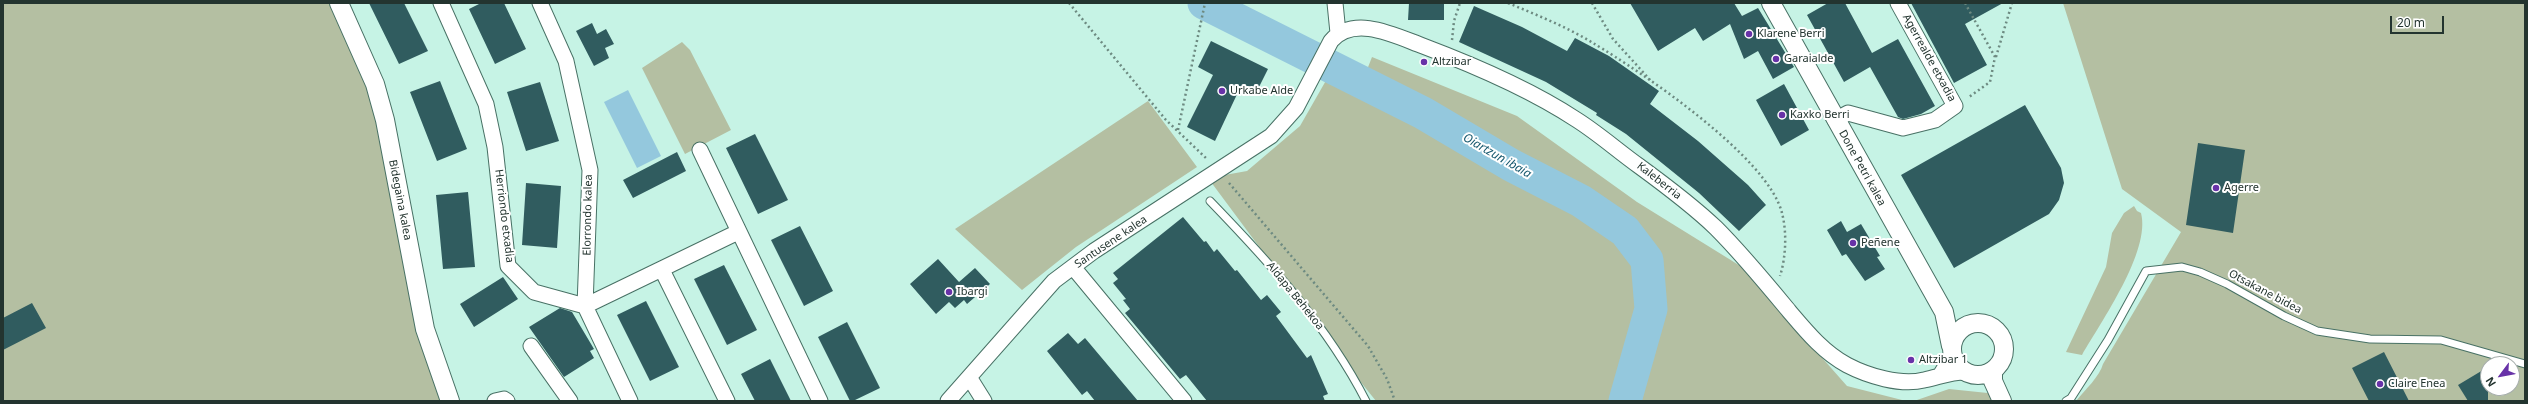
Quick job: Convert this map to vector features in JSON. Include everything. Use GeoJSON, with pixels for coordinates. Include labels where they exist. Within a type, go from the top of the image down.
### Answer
{"type":"FeatureCollection","features":[{"type":"Feature","properties":{"kind":"street","name":"Bidegaina kalea"},"geometry":{"type":"LineString","coordinates":[[339,3],[375,84],[384,120],[425,329],[450,401]]}},
{"type":"Feature","properties":{"kind":"street","name":"Herriondo etxadia"},"geometry":{"type":"LineString","coordinates":[[441,3],[486,104],[495,147],[508,266],[534,292],[585,306]]}},
{"type":"Feature","properties":{"kind":"street","name":"Elorrondo kalea"},"geometry":{"type":"LineString","coordinates":[[540,3],[566,61],[590,170],[585,306],[630,401]]}},
{"type":"Feature","properties":{"kind":"street"},"geometry":{"type":"LineString","coordinates":[[1335,3],[1338,33]]}},
{"type":"Feature","properties":{"kind":"street","name":"Agerrealde etxadia"},"geometry":{"type":"LineString","coordinates":[[1835,120],[1848,113],[1903,128],[1935,120],[1956,106],[1898,3]]}},
{"type":"Feature","properties":{"kind":"street","name":"Done Petri kalea"},"geometry":{"type":"LineString","coordinates":[[1774,4],[1835,120],[1944,312],[1952,351]]}},
{"type":"Feature","properties":{"kind":"street","name":"Kaleberria"},"geometry":{"type":"LineString","coordinates":[[1338,33],[1350,28],[1366,28],[1400,37],[1450,56],[1518,86],[1579,121],[1668,187],[1714,227],[1744,257],[1816,342],[1847,365],[1872,374],[1906,381],[1923,381],[1941,374],[1970,374]]}},
{"type":"Feature","properties":{"kind":"street","name":"Santusene kalea"},"geometry":{"type":"LineString","coordinates":[[948,401],[1054,281],[1270,136],[1296,108],[1331,41],[1338,33]]}},
{"type":"Feature","properties":{"kind":"street"},"geometry":{"type":"LineString","coordinates":[[700,150],[820,401]]}},
{"type":"Feature","properties":{"kind":"street"},"geometry":{"type":"LineString","coordinates":[[585,306],[738,232]]}},
{"type":"Feature","properties":{"kind":"street"},"geometry":{"type":"LineString","coordinates":[[1073,267],[1184,401]]}},
{"type":"Feature","properties":{"kind":"street"},"geometry":{"type":"LineString","coordinates":[[662,270],[727,401]]}},
{"type":"Feature","properties":{"kind":"street"},"geometry":{"type":"LineString","coordinates":[[1944,312],[1972,322],[1983,323],[1993,327],[2000,335],[2004,354],[2000,363],[1993,370],[1984,374],[1970,374]]}},
{"type":"Feature","properties":{"kind":"street"},"geometry":{"type":"LineString","coordinates":[[1941,374],[1952,351],[1957,333],[1972,322]]}},
{"type":"Feature","properties":{"kind":"street"},"geometry":{"type":"LineString","coordinates":[[530,346],[570,401]]}},
{"type":"Feature","properties":{"kind":"street"},"geometry":{"type":"LineString","coordinates":[[1952,351],[1958,366],[1999,397]]}},
{"type":"Feature","properties":{"kind":"street"},"geometry":{"type":"LineString","coordinates":[[1993,370],[1993,381],[1999,397]]}},
{"type":"Feature","properties":{"kind":"street"},"geometry":{"type":"LineString","coordinates":[[969,377],[984,401]]}},
{"type":"Feature","properties":{"kind":"street"},"geometry":{"type":"LineString","coordinates":[[494,401],[504,398],[507,401]]}},
{"type":"Feature","properties":{"kind":"lane","name":"Aldapa Behekoa"},"geometry":{"type":"LineString","coordinates":[[1210,201],[1260,253],[1315,320],[1350,369],[1366,401]]}},
{"type":"Feature","properties":{"kind":"lane","name":"Otsakane bidea"},"geometry":{"type":"LineString","coordinates":[[2066,401],[2071,398],[2108,340],[2146,271],[2162,268],[2182,267],[2200,272],[2227,284],[2284,316],[2318,331],[2370,339],[2441,340],[2525,364]]}},
{"type":"Feature","properties":{"kind":"path"},"geometry":{"type":"LineString","coordinates":[[1069,3],[1109,53],[1178,131],[1218,170],[1368,346],[1387,379],[1395,401]]}},
{"type":"Feature","properties":{"kind":"path"},"geometry":{"type":"LineString","coordinates":[[1178,131],[1205,3]]}},
{"type":"Feature","properties":{"kind":"path"},"geometry":{"type":"LineString","coordinates":[[1450,56],[1454,21],[1460,3]]}},
{"type":"Feature","properties":{"kind":"path"},"geometry":{"type":"LineString","coordinates":[[1508,3],[1548,20],[1593,42],[1685,106],[1738,149],[1769,185],[1782,213],[1785,258],[1774,293]]}},
{"type":"Feature","properties":{"kind":"path"},"geometry":{"type":"LineString","coordinates":[[1592,3],[1613,39],[1655,85]]}},
{"type":"Feature","properties":{"kind":"path"},"geometry":{"type":"LineString","coordinates":[[1965,3],[1995,57]]}},
{"type":"Feature","properties":{"kind":"path"},"geometry":{"type":"LineString","coordinates":[[1956,106],[1990,82],[1995,57],[2012,3]]}},
{"type":"Feature","properties":{"kind":"green space"},"geometry":{"type":"Polygon","coordinates":[[[3,3],[339,3],[362,51],[450,401],[3,401],[3,3]]]}},
{"type":"Feature","properties":{"kind":"green space"},"geometry":{"type":"Polygon","coordinates":[[[2063,3],[2525,3],[2525,401],[2076,401],[2099,373],[2181,232],[2122,189],[2063,3]]]}},
{"type":"Feature","properties":{"kind":"green space"},"geometry":{"type":"Polygon","coordinates":[[[682,42],[690,50],[731,130],[685,154],[642,68],[682,42]]]}},
{"type":"Feature","properties":{"kind":"green space"},"geometry":{"type":"Polygon","coordinates":[[[1372,57],[1517,116],[1637,202],[1742,267],[1847,386],[1906,401],[1376,401],[1347,365],[1208,178],[1247,171],[1300,126],[1328,77],[1358,93],[1372,57]]]}},
{"type":"Feature","properties":{"kind":"green space"},"geometry":{"type":"Polygon","coordinates":[[[1148,101],[1197,167],[1076,247],[1022,290],[955,229],[1148,101]]]}},
{"type":"Feature","properties":{"kind":"green space"},"geometry":{"type":"Polygon","coordinates":[[[2134,206],[2137,211],[2141,213],[2142,229],[2139,247],[2132,266],[2112,306],[2082,355],[2066,352],[2106,267],[2112,233],[2124,213],[2134,206]]]}},
{"type":"Feature","properties":{"kind":"green space"},"geometry":{"type":"Polygon","coordinates":[[[1949,389],[2007,395],[2011,401],[1914,401],[1949,389]]]}},
{"type":"Feature","properties":{"kind":"water"},"geometry":{"type":"Polygon","coordinates":[[[628,90],[661,156],[637,168],[604,102],[628,90]]]}},
{"type":"Feature","properties":{"kind":"building"},"geometry":{"type":"Polygon","coordinates":[[[369,3],[404,3],[428,51],[399,64],[369,3]]]}},
{"type":"Feature","properties":{"kind":"building"},"geometry":{"type":"Polygon","coordinates":[[[481,3],[504,3],[526,49],[495,64],[469,9],[481,3]]]}},
{"type":"Feature","properties":{"kind":"building"},"geometry":{"type":"Polygon","coordinates":[[[1409,3],[1444,3],[1444,20],[1408,20],[1409,3]]]}},
{"type":"Feature","properties":{"kind":"building"},"geometry":{"type":"Polygon","coordinates":[[[1630,3],[1734,3],[1742,16],[1758,8],[1794,67],[1773,79],[1758,51],[1744,59],[1730,24],[1703,41],[1695,28],[1658,51],[1630,3]]]}},
{"type":"Feature","properties":{"kind":"building"},"geometry":{"type":"Polygon","coordinates":[[[1828,3],[1845,3],[1872,53],[1898,39],[1935,106],[1921,114],[1903,119],[1898,117],[1870,67],[1844,82],[1807,15],[1828,3]]]}},
{"type":"Feature","properties":{"kind":"building"},"geometry":{"type":"Polygon","coordinates":[[[1911,3],[2003,3],[1965,24],[1987,65],[1954,83],[1911,3]]]}},
{"type":"Feature","properties":{"kind":"building"},"geometry":{"type":"Polygon","coordinates":[[[1474,6],[1522,27],[1567,51],[1575,38],[1609,56],[1659,91],[1650,104],[1698,141],[1748,185],[1766,205],[1739,231],[1699,193],[1626,134],[1596,115],[1597,113],[1546,82],[1459,42],[1474,6]]]}},
{"type":"Feature","properties":{"kind":"building"},"geometry":{"type":"Polygon","coordinates":[[[592,23],[597,34],[606,29],[614,44],[605,48],[609,58],[594,66],[576,31],[592,23]]]}},
{"type":"Feature","properties":{"kind":"building","name":"Urkabe Alde"},"geometry":{"type":"Polygon","coordinates":[[[1211,41],[1268,69],[1255,95],[1240,88],[1215,141],[1187,127],[1213,75],[1198,67],[1211,41]]]}},
{"type":"Feature","properties":{"kind":"building"},"geometry":{"type":"Polygon","coordinates":[[[440,81],[467,149],[437,161],[410,92],[440,81]]]}},
{"type":"Feature","properties":{"kind":"building"},"geometry":{"type":"Polygon","coordinates":[[[540,82],[559,141],[526,151],[507,92],[540,82]]]}},
{"type":"Feature","properties":{"kind":"building","name":"Kaxko Berri"},"geometry":{"type":"Polygon","coordinates":[[[1784,84],[1809,130],[1781,146],[1756,100],[1784,84]]]}},
{"type":"Feature","properties":{"kind":"building"},"geometry":{"type":"Polygon","coordinates":[[[2025,105],[2061,168],[2064,183],[2059,200],[2049,214],[1954,268],[1901,175],[2025,105]]]}},
{"type":"Feature","properties":{"kind":"building"},"geometry":{"type":"Polygon","coordinates":[[[755,134],[788,200],[758,214],[726,148],[755,134]]]}},
{"type":"Feature","properties":{"kind":"building","name":"Agerre"},"geometry":{"type":"Polygon","coordinates":[[[2198,143],[2245,150],[2233,233],[2186,225],[2198,143]]]}},
{"type":"Feature","properties":{"kind":"building"},"geometry":{"type":"Polygon","coordinates":[[[677,152],[686,171],[633,198],[623,180],[677,152]]]}},
{"type":"Feature","properties":{"kind":"building"},"geometry":{"type":"Polygon","coordinates":[[[526,183],[561,186],[557,248],[522,245],[526,183]]]}},
{"type":"Feature","properties":{"kind":"building"},"geometry":{"type":"Polygon","coordinates":[[[468,192],[475,267],[443,269],[436,195],[468,192]]]}},
{"type":"Feature","properties":{"kind":"building"},"geometry":{"type":"Polygon","coordinates":[[[1183,217],[1204,242],[1206,241],[1214,252],[1217,249],[1235,271],[1237,270],[1261,300],[1267,295],[1281,312],[1276,316],[1307,358],[1311,355],[1328,394],[1323,396],[1325,401],[1207,401],[1186,375],[1180,379],[1125,313],[1130,309],[1123,300],[1126,299],[1113,283],[1118,279],[1113,273],[1183,217]]]}},
{"type":"Feature","properties":{"kind":"building","name":"Peñene"},"geometry":{"type":"Polygon","coordinates":[[[1841,221],[1847,232],[1861,224],[1880,256],[1877,257],[1885,269],[1865,281],[1846,254],[1842,256],[1827,230],[1841,221]]]}},
{"type":"Feature","properties":{"kind":"building"},"geometry":{"type":"Polygon","coordinates":[[[800,226],[833,291],[804,306],[771,240],[800,226]]]}},
{"type":"Feature","properties":{"kind":"building","name":"Ibargi"},"geometry":{"type":"Polygon","coordinates":[[[938,259],[959,282],[975,268],[990,284],[967,304],[964,300],[955,308],[949,302],[936,314],[910,284],[938,259]]]}},
{"type":"Feature","properties":{"kind":"building"},"geometry":{"type":"Polygon","coordinates":[[[724,265],[757,330],[727,345],[694,279],[724,265]]]}},
{"type":"Feature","properties":{"kind":"building"},"geometry":{"type":"Polygon","coordinates":[[[503,277],[518,299],[474,327],[460,304],[503,277]]]}},
{"type":"Feature","properties":{"kind":"building"},"geometry":{"type":"Polygon","coordinates":[[[646,301],[679,367],[650,381],[617,315],[646,301]]]}},
{"type":"Feature","properties":{"kind":"building"},"geometry":{"type":"Polygon","coordinates":[[[32,303],[46,328],[3,350],[3,318],[32,303]]]}},
{"type":"Feature","properties":{"kind":"building"},"geometry":{"type":"Polygon","coordinates":[[[560,308],[572,312],[594,349],[590,351],[594,358],[564,377],[529,327],[560,308]]]}},
{"type":"Feature","properties":{"kind":"building"},"geometry":{"type":"Polygon","coordinates":[[[847,322],[880,388],[853,401],[850,401],[818,337],[847,322]]]}},
{"type":"Feature","properties":{"kind":"building"},"geometry":{"type":"Polygon","coordinates":[[[1068,333],[1078,344],[1085,338],[1138,401],[1095,401],[1087,391],[1082,395],[1047,351],[1068,333]]]}},
{"type":"Feature","properties":{"kind":"building","name":"Claire Enea"},"geometry":{"type":"Polygon","coordinates":[[[2384,352],[2409,401],[2369,401],[2352,368],[2384,352]]]}},
{"type":"Feature","properties":{"kind":"building"},"geometry":{"type":"Polygon","coordinates":[[[770,359],[791,401],[755,401],[741,374],[770,359]]]}},
{"type":"Feature","properties":{"kind":"building"},"geometry":{"type":"Polygon","coordinates":[[[2480,372],[2480,396],[2488,396],[2488,401],[2468,401],[2458,385],[2480,372]]]}},
{"type":"Feature","properties":{"kind":"waterway","name":"Oiartzun ibaia"},"geometry":{"type":"LineString","coordinates":[[1204,3],[1423,113],[1511,165],[1581,201],[1625,231],[1647,260],[1651,309],[1625,401]]}},
{"type":"Feature","properties":{"kind":"place","name":"Klarene Berri"},"geometry":{"type":"Point","coordinates":[1749,34]}},
{"type":"Feature","properties":{"kind":"place","name":"Garaialde"},"geometry":{"type":"Point","coordinates":[1776,59]}},
{"type":"Feature","properties":{"kind":"place","name":"Altzibar"},"geometry":{"type":"Point","coordinates":[1424,62]}},
{"type":"Feature","properties":{"kind":"place","name":"Urkabe Alde"},"geometry":{"type":"Point","coordinates":[1222,91]}},
{"type":"Feature","properties":{"kind":"place","name":"Kaxko Berri"},"geometry":{"type":"Point","coordinates":[1782,115]}},
{"type":"Feature","properties":{"kind":"place","name":"Agerre"},"geometry":{"type":"Point","coordinates":[2216,188]}},
{"type":"Feature","properties":{"kind":"place","name":"Peñene"},"geometry":{"type":"Point","coordinates":[1853,243]}},
{"type":"Feature","properties":{"kind":"place","name":"Ibargi"},"geometry":{"type":"Point","coordinates":[949,292]}},
{"type":"Feature","properties":{"kind":"place","name":"Altzibar 1"},"geometry":{"type":"Point","coordinates":[1911,360]}},
{"type":"Feature","properties":{"kind":"place","name":"Claire Enea"},"geometry":{"type":"Point","coordinates":[2380,384]}}]}
